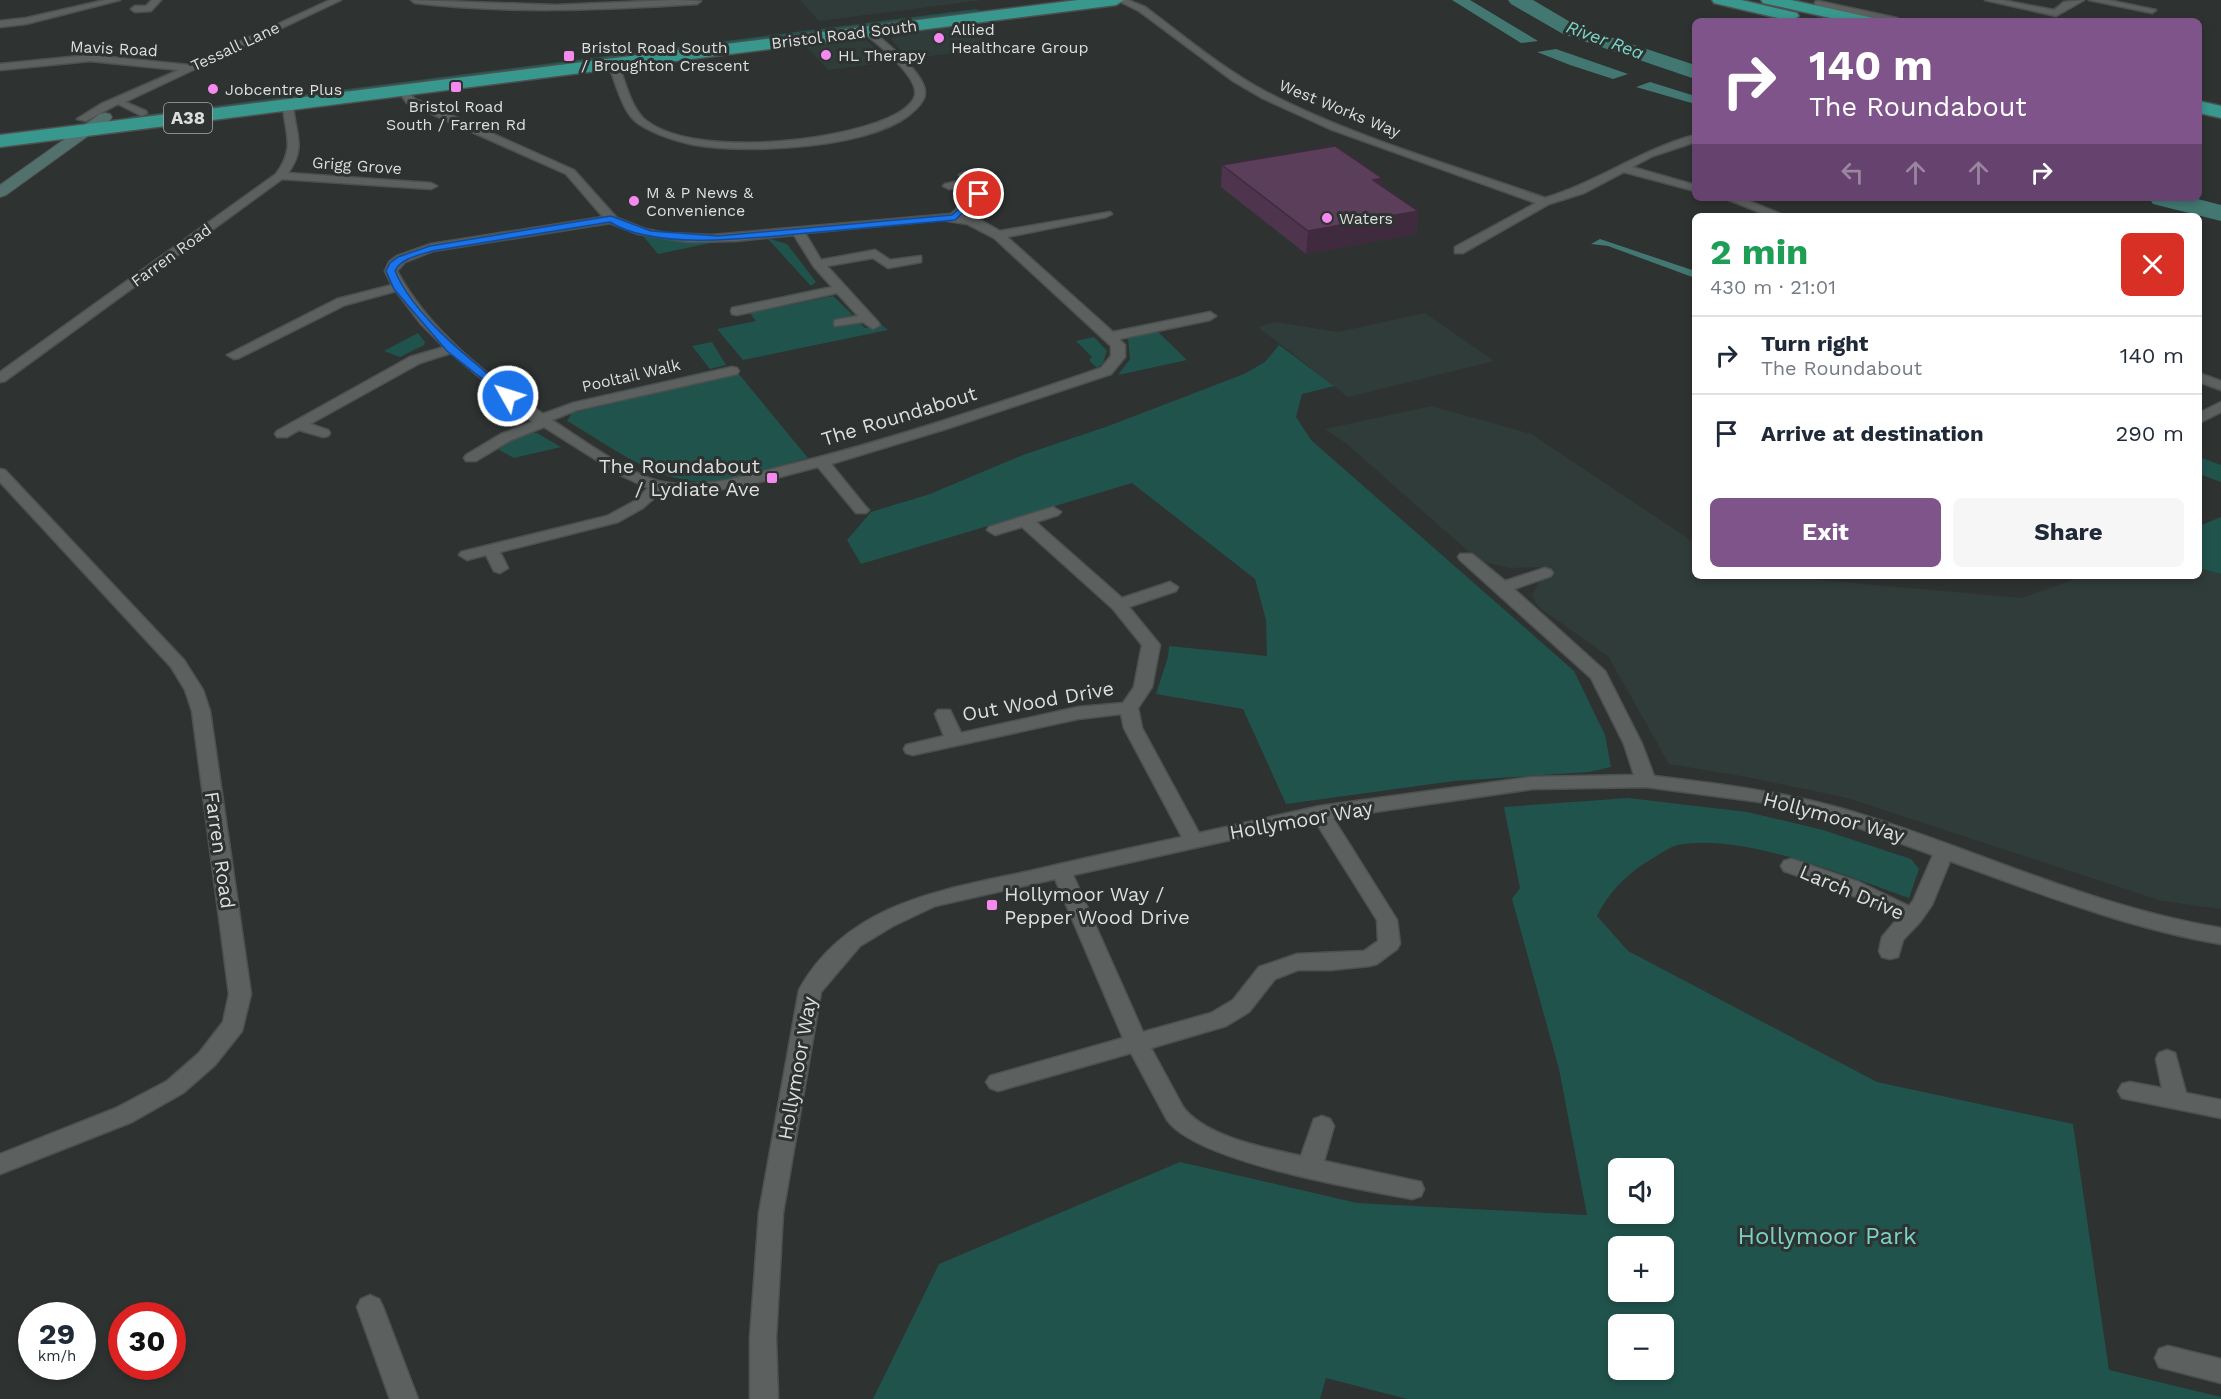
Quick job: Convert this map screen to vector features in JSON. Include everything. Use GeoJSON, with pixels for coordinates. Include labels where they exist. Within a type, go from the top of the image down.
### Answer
{"type":"FeatureCollection","features":[{"type":"Feature","properties":{"kind":"highway","name":"Bristol Road South"},"geometry":{"type":"LineString","coordinates":[[4,136],[288,105],[867,31],[983,12],[1038,0]]}},
{"type":"Feature","properties":{"kind":"highway"},"geometry":{"type":"LineString","coordinates":[[1016,3],[1062,0]]}},
{"type":"Feature","properties":{"kind":"highway","name":"Bristol Road South"},"geometry":{"type":"LineString","coordinates":[[79,127],[105,117],[336,88],[983,12],[1116,0]]}},
{"type":"Feature","properties":{"kind":"highway"},"geometry":{"type":"LineString","coordinates":[[1720,0],[1770,4],[1855,17]]}},
{"type":"Feature","properties":{"kind":"highway"},"geometry":{"type":"LineString","coordinates":[[1770,4],[1805,18]]}},
{"type":"Feature","properties":{"kind":"highway"},"geometry":{"type":"LineString","coordinates":[[336,88],[342,93],[390,89],[403,91]]}},
{"type":"Feature","properties":{"kind":"highway"},"geometry":{"type":"LineString","coordinates":[[2202,96],[2221,100]]}},
{"type":"Feature","properties":{"kind":"highway"},"geometry":{"type":"LineString","coordinates":[[2202,108],[2221,112]]}},
{"type":"Feature","properties":{"kind":"street"},"geometry":{"type":"LineString","coordinates":[[0,24],[26,21],[109,0]]}},
{"type":"Feature","properties":{"kind":"street"},"geometry":{"type":"LineString","coordinates":[[135,9],[148,9],[157,0]]}},
{"type":"Feature","properties":{"kind":"street","name":"Tessall Lane"},"geometry":{"type":"LineString","coordinates":[[0,192],[105,106],[337,0]]}},
{"type":"Feature","properties":{"kind":"street"},"geometry":{"type":"LineString","coordinates":[[414,0],[469,7],[521,9],[585,9],[697,1]]}},
{"type":"Feature","properties":{"kind":"street","name":"West Works Way"},"geometry":{"type":"LineString","coordinates":[[1121,0],[1145,5],[1236,79],[1266,96],[1334,127],[1545,202]]}},
{"type":"Feature","properties":{"kind":"street"},"geometry":{"type":"LineString","coordinates":[[1989,0],[2057,15],[2067,4],[2080,0]]}},
{"type":"Feature","properties":{"kind":"street"},"geometry":{"type":"LineString","coordinates":[[2093,0],[2152,10]]}},
{"type":"Feature","properties":{"kind":"street"},"geometry":{"type":"LineString","coordinates":[[1818,4],[1855,17],[1874,2]]}},
{"type":"Feature","properties":{"kind":"street"},"geometry":{"type":"LineString","coordinates":[[613,64],[637,118],[662,132],[681,138],[737,145],[816,142],[854,135],[884,124],[905,113],[919,98],[921,90],[915,78],[867,31]]}},
{"type":"Feature","properties":{"kind":"street","name":"Mavis Road"},"geometry":{"type":"LineString","coordinates":[[0,67],[90,58],[190,68]]}},
{"type":"Feature","properties":{"kind":"street"},"geometry":{"type":"LineString","coordinates":[[403,91],[414,102],[570,172],[580,180],[611,219],[635,229],[668,236],[718,238],[955,217],[982,224],[998,236],[1110,336],[1210,316]]}},
{"type":"Feature","properties":{"kind":"street","name":"Tessall Lane"},"geometry":{"type":"LineString","coordinates":[[105,117],[135,94]]}},
{"type":"Feature","properties":{"kind":"street"},"geometry":{"type":"LineString","coordinates":[[123,104],[142,113]]}},
{"type":"Feature","properties":{"kind":"street","name":"Farren Road"},"geometry":{"type":"LineString","coordinates":[[0,378],[280,176],[293,161],[295,140],[288,105]]}},
{"type":"Feature","properties":{"kind":"street","name":"Tessall Lane"},"geometry":{"type":"LineString","coordinates":[[0,178],[79,127]]}},
{"type":"Feature","properties":{"kind":"street"},"geometry":{"type":"LineString","coordinates":[[4,136],[35,144],[38,152]]}},
{"type":"Feature","properties":{"kind":"street"},"geometry":{"type":"LineString","coordinates":[[1459,250],[1545,202],[1580,191],[1649,154],[1692,139]]}},
{"type":"Feature","properties":{"kind":"street"},"geometry":{"type":"LineString","coordinates":[[1622,168],[1692,188]]}},
{"type":"Feature","properties":{"kind":"street","name":"Grigg Grove"},"geometry":{"type":"LineString","coordinates":[[280,176],[431,186]]}},
{"type":"Feature","properties":{"kind":"street"},"geometry":{"type":"LineString","coordinates":[[949,186],[968,178],[978,188],[979,194],[955,217]]}},
{"type":"Feature","properties":{"kind":"street"},"geometry":{"type":"LineString","coordinates":[[1737,201],[1766,213]]}},
{"type":"Feature","properties":{"kind":"street"},"geometry":{"type":"LineString","coordinates":[[998,236],[1106,214]]}},
{"type":"Feature","properties":{"kind":"street"},"geometry":{"type":"LineString","coordinates":[[234,355],[341,302],[398,287],[391,271],[393,265],[415,253],[430,248],[611,219]]}},
{"type":"Feature","properties":{"kind":"street"},"geometry":{"type":"LineString","coordinates":[[798,231],[818,264],[869,322],[840,323]]}},
{"type":"Feature","properties":{"kind":"street"},"geometry":{"type":"LineString","coordinates":[[818,264],[875,254],[879,254],[888,264],[917,259]]}},
{"type":"Feature","properties":{"kind":"street","name":"The Roundabout"},"geometry":{"type":"LineString","coordinates":[[398,287],[451,349],[541,421],[632,475],[658,486],[700,488],[738,482],[822,462],[947,424],[1106,370],[1118,357],[1119,351],[1118,345],[1110,336]]}},
{"type":"Feature","properties":{"kind":"street"},"geometry":{"type":"LineString","coordinates":[[738,311],[840,289]]}},
{"type":"Feature","properties":{"kind":"street"},"geometry":{"type":"LineString","coordinates":[[282,434],[415,360],[451,349]]}},
{"type":"Feature","properties":{"kind":"street","name":"Pooltail Walk"},"geometry":{"type":"LineString","coordinates":[[541,421],[573,407],[732,370]]}},
{"type":"Feature","properties":{"kind":"street"},"geometry":{"type":"LineString","coordinates":[[2202,378],[2221,386]]}},
{"type":"Feature","properties":{"kind":"street"},"geometry":{"type":"LineString","coordinates":[[2202,417],[2221,406]]}},
{"type":"Feature","properties":{"kind":"street"},"geometry":{"type":"LineString","coordinates":[[500,456],[477,454],[506,437],[541,421]]}},
{"type":"Feature","properties":{"kind":"street"},"geometry":{"type":"LineString","coordinates":[[298,425],[323,433]]}},
{"type":"Feature","properties":{"kind":"street"},"geometry":{"type":"LineString","coordinates":[[822,462],[861,510]]}},
{"type":"Feature","properties":{"kind":"street","name":"Farren Road"},"geometry":{"type":"LineString","coordinates":[[0,473],[178,664],[194,690],[201,711],[240,994],[234,1025],[207,1059],[175,1087],[124,1115],[0,1164]]}},
{"type":"Feature","properties":{"kind":"street"},"geometry":{"type":"LineString","coordinates":[[467,555],[612,519],[638,505],[658,486]]}},
{"type":"Feature","properties":{"kind":"street"},"geometry":{"type":"LineString","coordinates":[[995,530],[1053,512]]}},
{"type":"Feature","properties":{"kind":"street"},"geometry":{"type":"LineString","coordinates":[[1026,522],[1119,605],[1151,645],[1143,687],[1129,708],[1133,728],[1193,840]]}},
{"type":"Feature","properties":{"kind":"street"},"geometry":{"type":"LineString","coordinates":[[491,549],[500,568]]}},
{"type":"Feature","properties":{"kind":"street"},"geometry":{"type":"LineString","coordinates":[[1466,557],[1503,587],[1599,675],[1633,744],[1646,781]]}},
{"type":"Feature","properties":{"kind":"street"},"geometry":{"type":"LineString","coordinates":[[1503,587],[1545,573]]}},
{"type":"Feature","properties":{"kind":"street"},"geometry":{"type":"LineString","coordinates":[[1119,605],[1170,587]]}},
{"type":"Feature","properties":{"kind":"street","name":"Out Wood Drive"},"geometry":{"type":"LineString","coordinates":[[913,749],[1078,713],[1129,708]]}},
{"type":"Feature","properties":{"kind":"street","name":"Out Wood Drive"},"geometry":{"type":"LineString","coordinates":[[944,714],[954,739]]}},
{"type":"Feature","properties":{"kind":"street","name":"Hollymoor Way"},"geometry":{"type":"LineString","coordinates":[[764,1399],[763,1338],[771,1213],[810,990],[825,969],[859,936],[878,924],[930,900],[1320,813],[1532,783],[1646,781],[1768,797],[1803,804],[1886,828],[2085,902],[2173,928],[2221,936]]}},
{"type":"Feature","properties":{"kind":"street"},"geometry":{"type":"LineString","coordinates":[[998,1082],[1218,1020],[1240,1006],[1267,973],[1297,962],[1331,962],[1369,958],[1389,944],[1387,920],[1320,813]]}},
{"type":"Feature","properties":{"kind":"street","name":"Larch Drive"},"geometry":{"type":"LineString","coordinates":[[1890,951],[1893,937],[1922,905],[1945,850]]}},
{"type":"Feature","properties":{"kind":"street","name":"Larch Drive"},"geometry":{"type":"LineString","coordinates":[[1791,866],[1852,887],[1913,917]]}},
{"type":"Feature","properties":{"kind":"street"},"geometry":{"type":"LineString","coordinates":[[1062,872],[1136,1044],[1182,1122],[1214,1140],[1252,1153],[1358,1179],[1412,1189]]}},
{"type":"Feature","properties":{"kind":"street"},"geometry":{"type":"LineString","coordinates":[[2167,1059],[2176,1100]]}},
{"type":"Feature","properties":{"kind":"street"},"geometry":{"type":"LineString","coordinates":[[2130,1091],[2221,1109]]}},
{"type":"Feature","properties":{"kind":"street"},"geometry":{"type":"LineString","coordinates":[[1310,1167],[1322,1126]]}},
{"type":"Feature","properties":{"kind":"street"},"geometry":{"type":"LineString","coordinates":[[370,1307],[404,1399]]}},
{"type":"Feature","properties":{"kind":"street"},"geometry":{"type":"LineString","coordinates":[[2168,1358],[2221,1371]]}},
{"type":"Feature","properties":{"kind":"shaded area"},"geometry":{"type":"Polygon","coordinates":[[[800,0],[983,0],[819,21],[800,0]]]}},
{"type":"Feature","properties":{"kind":"shaded area"},"geometry":{"type":"Polygon","coordinates":[[[1452,0],[1470,0],[1538,41],[1521,43],[1452,0]]]}},
{"type":"Feature","properties":{"kind":"shaded area"},"geometry":{"type":"Polygon","coordinates":[[[966,24],[992,48],[908,59],[891,39],[897,33],[966,24]]]}},
{"type":"Feature","properties":{"kind":"shaded area"},"geometry":{"type":"Polygon","coordinates":[[[852,38],[866,40],[889,62],[828,70],[805,45],[852,38]]]}},
{"type":"Feature","properties":{"kind":"shaded area"},"geometry":{"type":"Polygon","coordinates":[[[1556,49],[1628,74],[1613,79],[1537,52],[1556,49]]]}},
{"type":"Feature","properties":{"kind":"shaded area"},"geometry":{"type":"Polygon","coordinates":[[[1650,82],[1692,95],[1692,103],[1636,87],[1650,82]]]}},
{"type":"Feature","properties":{"kind":"shaded area"},"geometry":{"type":"Polygon","coordinates":[[[1600,239],[1692,270],[1692,277],[1608,246],[1591,244],[1600,239]]]}},
{"type":"Feature","properties":{"kind":"shaded area"},"geometry":{"type":"Polygon","coordinates":[[[1425,313],[1494,361],[1348,397],[1258,327],[1275,322],[1338,332],[1425,313]]]}},
{"type":"Feature","properties":{"kind":"shaded area"},"geometry":{"type":"Polygon","coordinates":[[[1432,406],[1531,434],[1692,541],[1692,579],[1809,579],[2022,598],[2075,579],[2202,579],[2202,569],[2221,574],[2221,909],[2162,901],[1847,798],[1747,777],[1669,764],[1608,656],[1538,607],[1532,595],[1538,583],[1550,575],[1539,567],[1510,568],[1479,561],[1347,444],[1325,429],[1432,406]]]}},
{"type":"Feature","properties":{"kind":"green space"},"geometry":{"type":"Polygon","coordinates":[[[976,9],[983,12],[123,122],[128,117],[976,9]]]}},
{"type":"Feature","properties":{"kind":"green space"},"geometry":{"type":"Polygon","coordinates":[[[643,236],[715,242],[658,254],[643,236]]]}},
{"type":"Feature","properties":{"kind":"green space"},"geometry":{"type":"Polygon","coordinates":[[[767,238],[787,244],[816,282],[811,286],[767,238]]]}},
{"type":"Feature","properties":{"kind":"green space"},"geometry":{"type":"Polygon","coordinates":[[[833,296],[853,315],[836,319],[840,325],[859,322],[865,328],[882,325],[888,330],[743,360],[717,329],[756,321],[750,313],[833,296]]]}},
{"type":"Feature","properties":{"kind":"green space"},"geometry":{"type":"Polygon","coordinates":[[[1156,330],[1187,360],[1118,375],[1130,359],[1128,337],[1156,330]]]}},
{"type":"Feature","properties":{"kind":"green space"},"geometry":{"type":"Polygon","coordinates":[[[418,333],[425,342],[424,345],[400,357],[384,351],[418,333]]]}},
{"type":"Feature","properties":{"kind":"green space"},"geometry":{"type":"Polygon","coordinates":[[[1094,337],[1107,351],[1103,363],[1097,368],[1089,360],[1092,357],[1076,341],[1094,337]]]}},
{"type":"Feature","properties":{"kind":"green space"},"geometry":{"type":"Polygon","coordinates":[[[712,342],[726,365],[710,369],[692,346],[712,342]]]}},
{"type":"Feature","properties":{"kind":"green space"},"geometry":{"type":"Polygon","coordinates":[[[1279,345],[1334,386],[1302,394],[1296,417],[1311,440],[1574,671],[1605,735],[1611,767],[1589,772],[1454,781],[1286,804],[1243,709],[1156,694],[1168,657],[1169,646],[1267,656],[1266,620],[1255,579],[1132,483],[861,564],[847,540],[871,512],[930,494],[1023,455],[1111,425],[1244,374],[1265,362],[1279,345]]]}},
{"type":"Feature","properties":{"kind":"green space"},"geometry":{"type":"Polygon","coordinates":[[[738,373],[808,458],[714,481],[675,478],[637,463],[567,421],[572,413],[738,373]]]}},
{"type":"Feature","properties":{"kind":"green space"},"geometry":{"type":"Polygon","coordinates":[[[524,433],[537,433],[561,447],[514,458],[499,450],[505,443],[524,433]]]}},
{"type":"Feature","properties":{"kind":"green space"},"geometry":{"type":"Polygon","coordinates":[[[2202,458],[2221,465],[2221,482],[2202,475],[2202,458]]]}},
{"type":"Feature","properties":{"kind":"green space"},"geometry":{"type":"Polygon","coordinates":[[[2221,517],[2221,574],[2202,569],[2202,525],[2221,517]]]}},
{"type":"Feature","properties":{"kind":"green space","name":"Hollymoor Park"},"geometry":{"type":"Polygon","coordinates":[[[1628,798],[1747,812],[1823,830],[1911,859],[1919,869],[1909,898],[1826,868],[1763,850],[1704,843],[1678,845],[1642,865],[1628,876],[1611,894],[1597,916],[1628,951],[1877,1082],[2073,1124],[2109,1370],[2221,1397],[2221,1399],[1407,1399],[1326,1378],[1320,1399],[873,1399],[939,1264],[1180,1162],[1357,1203],[1587,1215],[1559,1069],[1512,899],[1520,888],[1504,807],[1628,798]]]}},
{"type":"Feature","properties":{"kind":"building"},"geometry":{"type":"Polygon","coordinates":[[[1335,146],[1382,178],[1373,180],[1418,211],[1308,231],[1222,165],[1335,146]]]}},
{"type":"Feature","properties":{"kind":"waterway","name":"River Rea"},"geometry":{"type":"LineString","coordinates":[[1518,0],[1570,30],[1692,71]]}},
{"type":"Feature","properties":{"kind":"waterway","name":"River Rea"},"geometry":{"type":"LineString","coordinates":[[2174,201],[2221,213]]}},
{"type":"Feature","properties":{"kind":"place","name":"Allied Healthcare Group"},"geometry":{"type":"Point","coordinates":[939,38]}},
{"type":"Feature","properties":{"kind":"place","name":"HL Therapy"},"geometry":{"type":"Point","coordinates":[826,55]}},
{"type":"Feature","properties":{"kind":"place","name":"Bristol Road South / Broughton Crescent"},"geometry":{"type":"Point","coordinates":[569,56]}},
{"type":"Feature","properties":{"kind":"place","name":"Bristol Road South / Farren Rd"},"geometry":{"type":"Point","coordinates":[456,87]}},
{"type":"Feature","properties":{"kind":"place","name":"Jobcentre Plus"},"geometry":{"type":"Point","coordinates":[213,89]}},
{"type":"Feature","properties":{"kind":"place","name":"M & P News & Convenience"},"geometry":{"type":"Point","coordinates":[634,201]}},
{"type":"Feature","properties":{"kind":"place","name":"Waters"},"geometry":{"type":"Point","coordinates":[1327,218]}},
{"type":"Feature","properties":{"kind":"place","name":"The Roundabout / Lydiate Ave"},"geometry":{"type":"Point","coordinates":[772,478]}},
{"type":"Feature","properties":{"kind":"place","name":"Hollymoor Way / Pepper Wood Drive"},"geometry":{"type":"Point","coordinates":[992,905]}},
{"type":"Feature","properties":{"kind":"route"},"geometry":{"type":"LineString","coordinates":[[508,396],[451,349],[398,287],[391,271],[393,265],[401,259],[430,248],[562,229],[611,219],[650,234],[718,238],[955,217],[979,194]]}}]}
